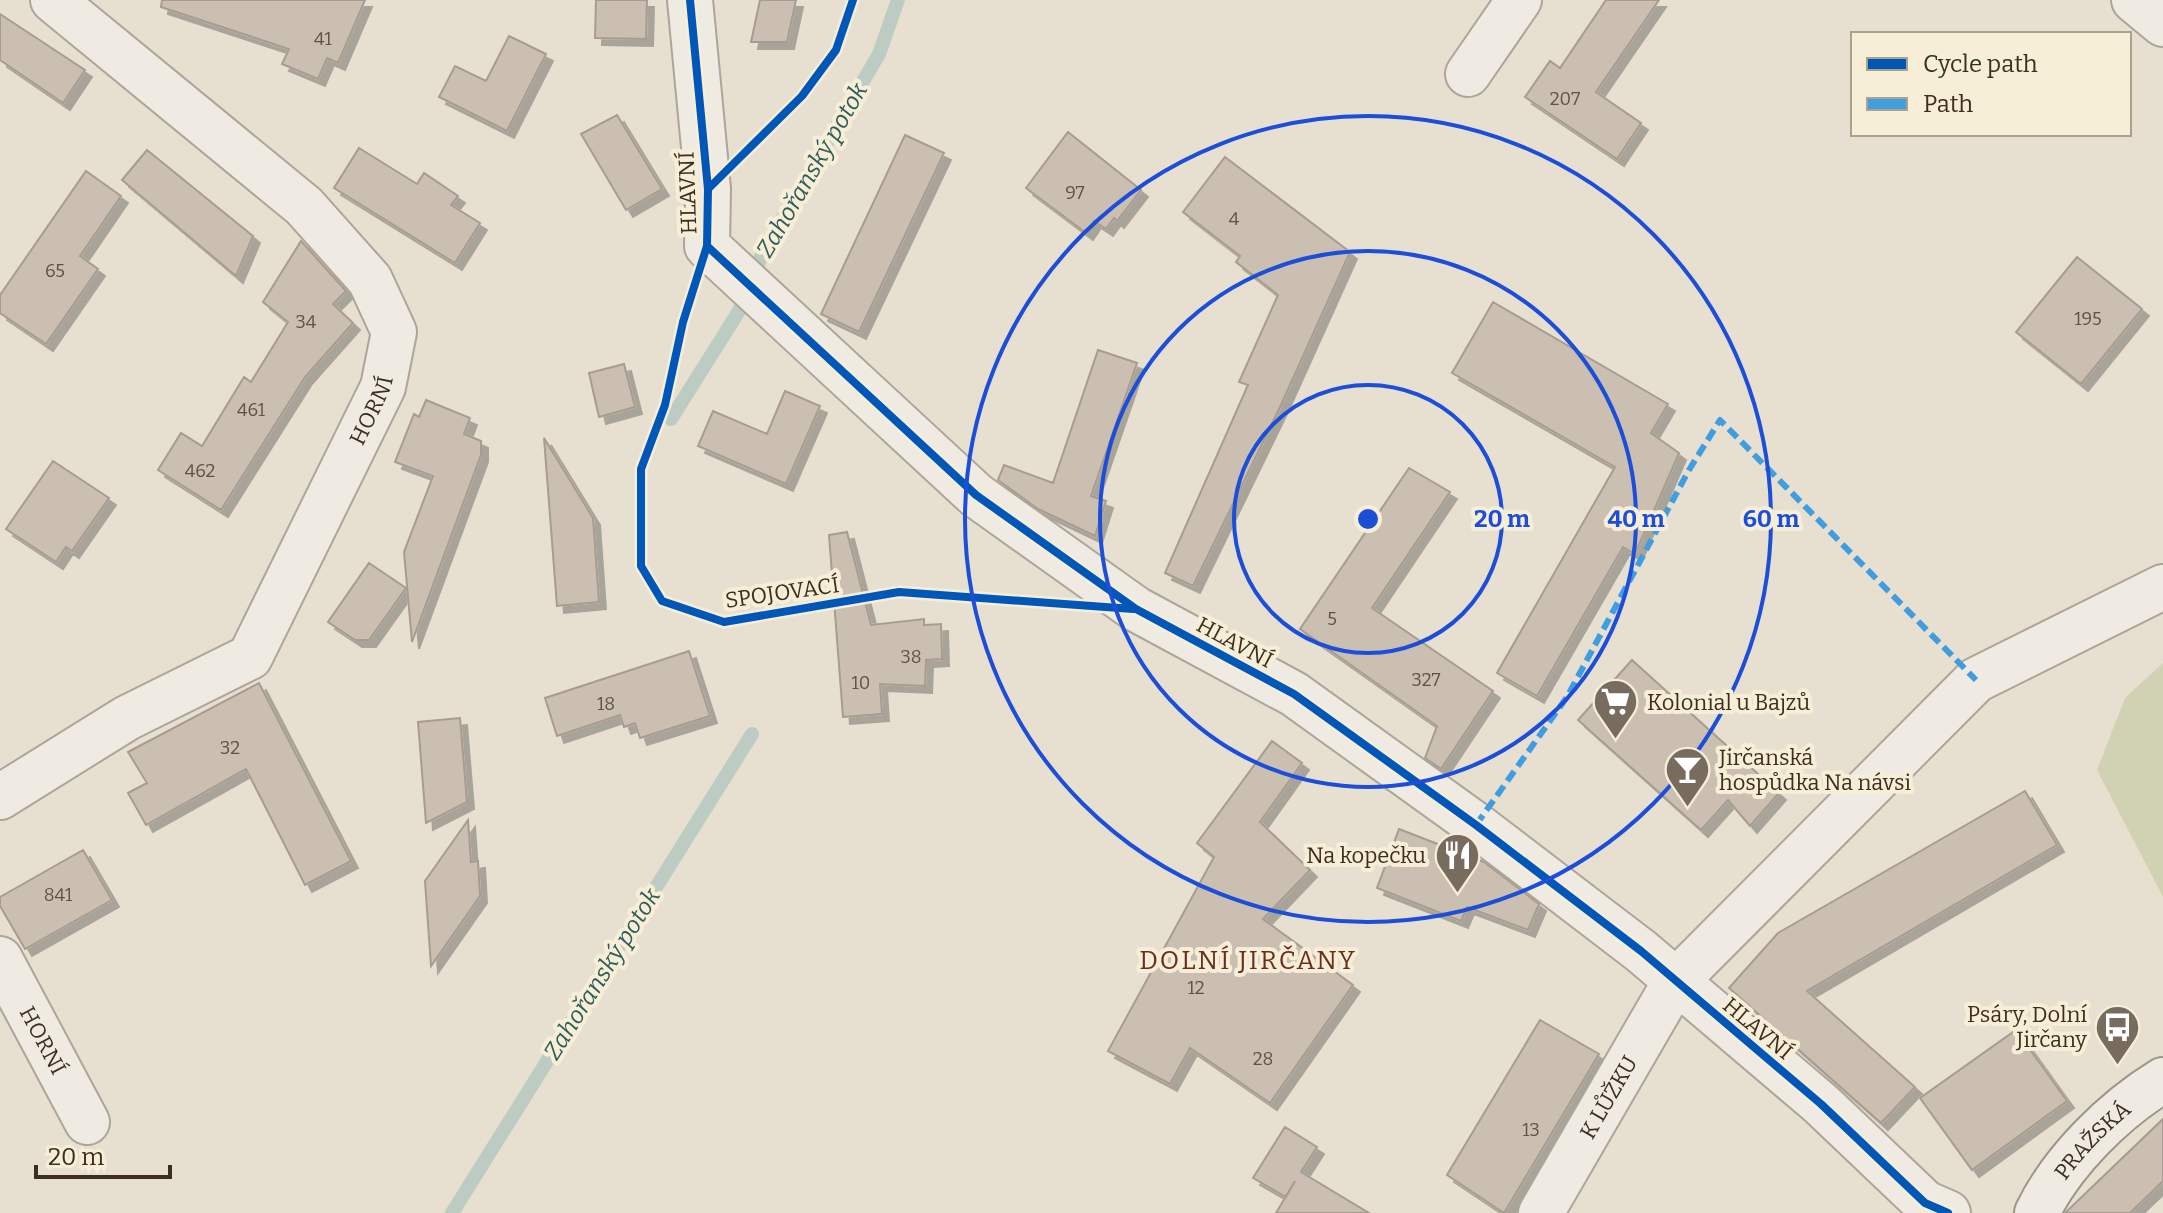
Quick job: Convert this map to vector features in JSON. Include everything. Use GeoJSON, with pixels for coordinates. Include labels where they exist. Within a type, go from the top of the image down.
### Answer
{"type":"FeatureCollection","features":[{"type":"Feature","properties":{"kind":"street","name":"HORNÍ"},"geometry":{"type":"LineString","coordinates":[[0,797],[127,718],[250,657],[383,387],[394,332],[370,280],[304,206],[53,0]]}},
{"type":"Feature","properties":{"kind":"street","name":"HLAVNÍ"},"geometry":{"type":"LineString","coordinates":[[690,0],[708,189],[707,246],[738,276],[976,495],[1136,609],[1294,694],[1476,825],[1641,951],[1821,1104],[1925,1203],[1948,1213]]}},
{"type":"Feature","properties":{"kind":"street"},"geometry":{"type":"LineString","coordinates":[[1468,74],[1519,0]]}},
{"type":"Feature","properties":{"kind":"street"},"geometry":{"type":"LineString","coordinates":[[2134,0],[2163,24]]}},
{"type":"Feature","properties":{"kind":"street","name":"K LŮŽKU"},"geometry":{"type":"LineString","coordinates":[[1541,1213],[1675,982],[1976,680],[2163,587]]}},
{"type":"Feature","properties":{"kind":"street","name":"HORNÍ"},"geometry":{"type":"LineString","coordinates":[[0,959],[87,1122]]}},
{"type":"Feature","properties":{"kind":"street","name":"PRAŽSKÁ"},"geometry":{"type":"LineString","coordinates":[[2037,1213],[2063,1171],[2089,1139],[2163,1080]]}},
{"type":"Feature","properties":{"kind":"green space"},"geometry":{"type":"Polygon","coordinates":[[[2163,663],[2163,897],[2097,770],[2125,698],[2163,663]]]}},
{"type":"Feature","properties":{"kind":"building"},"geometry":{"type":"Polygon","coordinates":[[[162,0],[365,0],[338,63],[327,58],[318,79],[282,64],[289,49],[161,7],[162,0]]]}},
{"type":"Feature","properties":{"kind":"building"},"geometry":{"type":"Polygon","coordinates":[[[596,0],[647,0],[646,39],[595,38],[596,0]]]}},
{"type":"Feature","properties":{"kind":"building"},"geometry":{"type":"Polygon","coordinates":[[[760,0],[796,0],[787,42],[751,42],[760,0]]]}},
{"type":"Feature","properties":{"kind":"building"},"geometry":{"type":"Polygon","coordinates":[[[1606,0],[1659,0],[1596,92],[1641,123],[1617,159],[1525,97],[1550,61],[1560,68],[1606,0]]]}},
{"type":"Feature","properties":{"kind":"building"},"geometry":{"type":"Polygon","coordinates":[[[0,14],[85,70],[63,103],[0,60],[0,14]]]}},
{"type":"Feature","properties":{"kind":"building"},"geometry":{"type":"Polygon","coordinates":[[[509,36],[546,54],[507,131],[439,97],[455,66],[486,81],[509,36]]]}},
{"type":"Feature","properties":{"kind":"building"},"geometry":{"type":"Polygon","coordinates":[[[617,115],[662,189],[626,210],[581,134],[617,115]]]}},
{"type":"Feature","properties":{"kind":"building"},"geometry":{"type":"Polygon","coordinates":[[[1068,132],[1141,190],[1117,221],[1114,218],[1106,229],[1094,221],[1086,233],[1026,188],[1068,132]]]}},
{"type":"Feature","properties":{"kind":"building"},"geometry":{"type":"Polygon","coordinates":[[[905,135],[944,153],[859,332],[821,314],[905,135]]]}},
{"type":"Feature","properties":{"kind":"building"},"geometry":{"type":"Polygon","coordinates":[[[359,148],[417,184],[424,173],[458,196],[451,205],[480,223],[455,263],[334,188],[359,148]]]}},
{"type":"Feature","properties":{"kind":"building"},"geometry":{"type":"Polygon","coordinates":[[[147,150],[253,236],[236,276],[122,180],[147,150]]]}},
{"type":"Feature","properties":{"kind":"building"},"geometry":{"type":"Polygon","coordinates":[[[1225,157],[1350,252],[1281,405],[1193,586],[1165,573],[1248,385],[1239,382],[1278,295],[1236,262],[1240,256],[1183,212],[1225,157]]]}},
{"type":"Feature","properties":{"kind":"building"},"geometry":{"type":"Polygon","coordinates":[[[86,171],[121,196],[80,256],[98,269],[46,344],[0,313],[0,295],[86,171]]]}},
{"type":"Feature","properties":{"kind":"building"},"geometry":{"type":"Polygon","coordinates":[[[301,241],[346,291],[333,304],[353,323],[305,377],[221,510],[158,470],[181,433],[202,446],[244,377],[251,382],[288,322],[263,302],[301,241]]]}},
{"type":"Feature","properties":{"kind":"building"},"geometry":{"type":"Polygon","coordinates":[[[2077,257],[2142,309],[2081,384],[2016,332],[2077,257]]]}},
{"type":"Feature","properties":{"kind":"building"},"geometry":{"type":"Polygon","coordinates":[[[1493,302],[1668,404],[1651,433],[1679,453],[1635,554],[1623,547],[1537,696],[1497,673],[1615,467],[1452,373],[1493,302]]]}},
{"type":"Feature","properties":{"kind":"building"},"geometry":{"type":"Polygon","coordinates":[[[1098,350],[1137,363],[1091,496],[1106,501],[1095,536],[1038,509],[998,480],[1004,465],[1053,483],[1098,350]]]}},
{"type":"Feature","properties":{"kind":"building"},"geometry":{"type":"Polygon","coordinates":[[[624,364],[635,407],[599,417],[589,373],[624,364]]]}},
{"type":"Feature","properties":{"kind":"building"},"geometry":{"type":"Polygon","coordinates":[[[785,391],[820,406],[786,484],[698,446],[713,411],[767,434],[785,391]]]}},
{"type":"Feature","properties":{"kind":"building"},"geometry":{"type":"Polygon","coordinates":[[[426,400],[470,418],[464,434],[481,441],[481,455],[412,642],[404,552],[433,476],[395,462],[414,414],[419,417],[426,400]]]}},
{"type":"Feature","properties":{"kind":"building"},"geometry":{"type":"Polygon","coordinates":[[[544,438],[593,518],[599,602],[557,606],[544,438]]]}},
{"type":"Feature","properties":{"kind":"building"},"geometry":{"type":"Polygon","coordinates":[[[53,461],[109,498],[72,551],[66,547],[56,562],[6,529],[53,461]]]}},
{"type":"Feature","properties":{"kind":"building"},"geometry":{"type":"Polygon","coordinates":[[[1409,468],[1450,492],[1372,608],[1493,691],[1441,769],[1425,758],[1437,726],[1300,629],[1409,468]]]}},
{"type":"Feature","properties":{"kind":"building"},"geometry":{"type":"Polygon","coordinates":[[[847,532],[871,625],[924,619],[924,625],[941,624],[942,659],[926,660],[925,686],[880,684],[882,714],[843,717],[829,535],[847,532]]]}},
{"type":"Feature","properties":{"kind":"building"},"geometry":{"type":"Polygon","coordinates":[[[369,563],[406,588],[369,640],[355,640],[328,622],[369,563]]]}},
{"type":"Feature","properties":{"kind":"building"},"geometry":{"type":"Polygon","coordinates":[[[689,651],[710,716],[640,738],[635,723],[624,727],[620,715],[557,736],[545,698],[689,651]]]}},
{"type":"Feature","properties":{"kind":"building"},"geometry":{"type":"Polygon","coordinates":[[[1632,660],[1779,793],[1750,826],[1728,800],[1701,830],[1578,720],[1632,660]]]}},
{"type":"Feature","properties":{"kind":"building"},"geometry":{"type":"Polygon","coordinates":[[[259,683],[351,861],[305,885],[246,769],[146,825],[128,793],[147,783],[128,752],[259,683]]]}},
{"type":"Feature","properties":{"kind":"building"},"geometry":{"type":"Polygon","coordinates":[[[460,718],[467,802],[426,823],[418,722],[460,718]]]}},
{"type":"Feature","properties":{"kind":"building"},"geometry":{"type":"Polygon","coordinates":[[[1272,741],[1302,763],[1260,822],[1310,870],[1263,919],[1353,985],[1270,1103],[1190,1048],[1170,1084],[1108,1051],[1214,857],[1197,843],[1272,741]]]}},
{"type":"Feature","properties":{"kind":"building"},"geometry":{"type":"Polygon","coordinates":[[[2025,791],[2057,845],[1807,991],[1915,1087],[1881,1123],[1729,988],[1778,933],[2025,791]]]}},
{"type":"Feature","properties":{"kind":"building"},"geometry":{"type":"Polygon","coordinates":[[[468,820],[471,862],[478,861],[480,896],[431,966],[425,881],[468,820]]]}},
{"type":"Feature","properties":{"kind":"building"},"geometry":{"type":"Polygon","coordinates":[[[1399,829],[1484,862],[1539,904],[1528,930],[1467,907],[1461,921],[1377,888],[1399,829]]]}},
{"type":"Feature","properties":{"kind":"building"},"geometry":{"type":"Polygon","coordinates":[[[83,850],[112,900],[25,949],[0,906],[0,897],[83,850]]]}},
{"type":"Feature","properties":{"kind":"building"},"geometry":{"type":"Polygon","coordinates":[[[1540,1020],[1599,1054],[1504,1213],[1447,1175],[1540,1020]]]}},
{"type":"Feature","properties":{"kind":"building"},"geometry":{"type":"Polygon","coordinates":[[[2016,1030],[2067,1101],[1972,1170],[1920,1098],[2016,1030]]]}},
{"type":"Feature","properties":{"kind":"building"},"geometry":{"type":"Polygon","coordinates":[[[2163,1119],[2163,1181],[2130,1213],[2065,1213],[2163,1119]]]}},
{"type":"Feature","properties":{"kind":"building"},"geometry":{"type":"Polygon","coordinates":[[[1285,1127],[1317,1147],[1301,1172],[1369,1213],[1276,1213],[1286,1197],[1253,1178],[1285,1127]]]}},
{"type":"Feature","properties":{"kind":"waterway","name":"Zahořanský potok"},"geometry":{"type":"LineString","coordinates":[[671,419],[739,311],[763,252],[879,54],[898,0]]}},
{"type":"Feature","properties":{"kind":"waterway","name":"Zahořanský potok"},"geometry":{"type":"LineString","coordinates":[[452,1213],[752,734]]}},
{"type":"Feature","properties":{"kind":"marked path"},"geometry":{"type":"LineString","coordinates":[[1476,825],[1567,697],[1689,470],[1720,420],[1976,680]]}},
{"type":"Feature","properties":{"kind":"cycle path"},"geometry":{"type":"LineString","coordinates":[[690,0],[708,189],[707,246],[976,495],[1136,609],[1294,694],[1476,825],[1641,951],[1821,1104],[1925,1203],[1948,1213]]}},
{"type":"Feature","properties":{"kind":"cycle path"},"geometry":{"type":"LineString","coordinates":[[708,189],[802,96],[836,50],[853,0]]}},
{"type":"Feature","properties":{"kind":"cycle path","name":"SPOJOVACÍ"},"geometry":{"type":"LineString","coordinates":[[707,246],[683,322],[665,405],[641,469],[641,566],[662,601],[724,622],[899,592],[1133,609]]}},
{"type":"Feature","properties":{"kind":"place","name":"Kolonial u Bajzů"},"geometry":{"type":"Point","coordinates":[1616,741]}},
{"type":"Feature","properties":{"kind":"place","name":"Jirčanská hospůdka Na návsi"},"geometry":{"type":"Point","coordinates":[1688,809]}},
{"type":"Feature","properties":{"kind":"place","name":"Na kopečku"},"geometry":{"type":"Point","coordinates":[1457,894]}},
{"type":"Feature","properties":{"kind":"place","name":"Psáry, Dolní Jirčany"},"geometry":{"type":"Point","coordinates":[2118,1066]}},
{"type":"Feature","properties":{"kind":"district","name":"DOLNÍ JIRČANY"},"geometry":{"type":"Point","coordinates":[1248,960]}}]}
